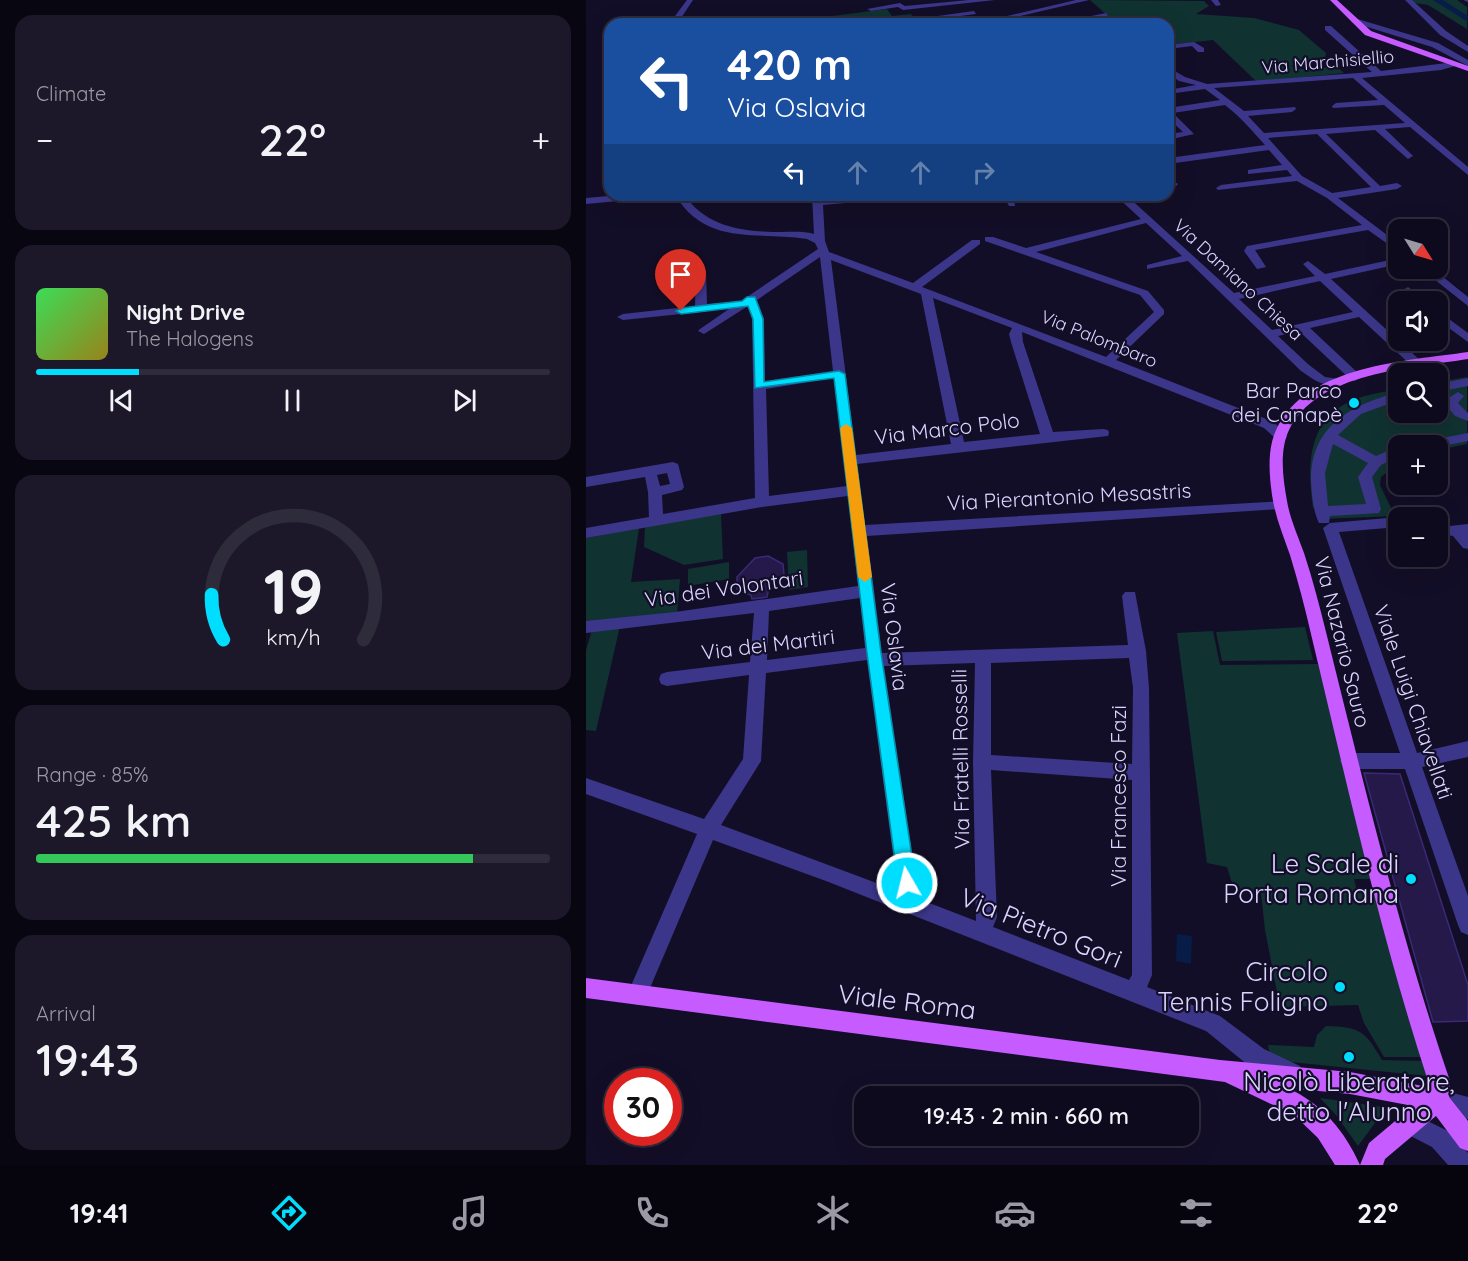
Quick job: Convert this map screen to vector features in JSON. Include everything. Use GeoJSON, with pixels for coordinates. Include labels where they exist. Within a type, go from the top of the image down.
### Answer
{"type":"FeatureCollection","features":[{"type":"Feature","properties":{"kind":"main road"},"geometry":{"type":"LineString","coordinates":[[1333,0],[1354,20],[1380,39],[1468,69]]}},
{"type":"Feature","properties":{"kind":"main road"},"geometry":{"type":"LineString","coordinates":[[1428,363],[1468,355]]}},
{"type":"Feature","properties":{"kind":"main road"},"geometry":{"type":"LineString","coordinates":[[1284,429],[1307,400],[1335,382],[1388,371]]}},
{"type":"Feature","properties":{"kind":"main road","name":"Via Nazario Sauro"},"geometry":{"type":"LineString","coordinates":[[1284,429],[1278,459],[1280,504],[1312,606],[1379,884],[1439,1081],[1438,1100]]}},
{"type":"Feature","properties":{"kind":"main road","name":"Viale Roma"},"geometry":{"type":"LineString","coordinates":[[586,988],[1220,1071]]}},
{"type":"Feature","properties":{"kind":"main road"},"geometry":{"type":"LineString","coordinates":[[1220,1071],[1298,1076],[1350,1083],[1438,1100],[1468,1140]]}},
{"type":"Feature","properties":{"kind":"main road"},"geometry":{"type":"LineString","coordinates":[[1220,1071],[1303,1106],[1320,1122],[1348,1165]]}},
{"type":"Feature","properties":{"kind":"main road"},"geometry":{"type":"LineString","coordinates":[[1371,1165],[1377,1151],[1438,1100]]}},
{"type":"Feature","properties":{"kind":"street"},"geometry":{"type":"LineString","coordinates":[[677,18],[690,0]]}},
{"type":"Feature","properties":{"kind":"street"},"geometry":{"type":"LineString","coordinates":[[871,9],[900,5],[903,9],[962,1],[992,0]]}},
{"type":"Feature","properties":{"kind":"street"},"geometry":{"type":"LineString","coordinates":[[1011,18],[1086,0],[1108,18]]}},
{"type":"Feature","properties":{"kind":"street"},"geometry":{"type":"LineString","coordinates":[[1408,0],[1443,33],[1468,50]]}},
{"type":"Feature","properties":{"kind":"street"},"geometry":{"type":"LineString","coordinates":[[962,1],[979,18]]}},
{"type":"Feature","properties":{"kind":"street"},"geometry":{"type":"LineString","coordinates":[[929,18],[974,13]]}},
{"type":"Feature","properties":{"kind":"street"},"geometry":{"type":"LineString","coordinates":[[1354,20],[1442,48],[1468,64]]}},
{"type":"Feature","properties":{"kind":"street"},"geometry":{"type":"LineString","coordinates":[[1328,28],[1379,74]]}},
{"type":"Feature","properties":{"kind":"street"},"geometry":{"type":"LineString","coordinates":[[1411,37],[1443,33]]}},
{"type":"Feature","properties":{"kind":"street"},"geometry":{"type":"LineString","coordinates":[[1174,46],[1194,44],[1201,50]]}},
{"type":"Feature","properties":{"kind":"street","name":"Via Marchisiellio"},"geometry":{"type":"LineString","coordinates":[[1174,91],[1207,86],[1441,68],[1452,64]]}},
{"type":"Feature","properties":{"kind":"street"},"geometry":{"type":"LineString","coordinates":[[1174,73],[1182,78],[1207,86],[1216,93],[1242,114],[1259,136],[1299,178],[1330,195],[1388,241]]}},
{"type":"Feature","properties":{"kind":"street"},"geometry":{"type":"LineString","coordinates":[[1355,76],[1468,172]]}},
{"type":"Feature","properties":{"kind":"street"},"geometry":{"type":"LineString","coordinates":[[1174,80],[1182,78]]}},
{"type":"Feature","properties":{"kind":"street"},"geometry":{"type":"LineString","coordinates":[[1216,93],[1224,85]]}},
{"type":"Feature","properties":{"kind":"street"},"geometry":{"type":"LineString","coordinates":[[1174,111],[1226,102]]}},
{"type":"Feature","properties":{"kind":"street"},"geometry":{"type":"LineString","coordinates":[[1336,106],[1384,102]]}},
{"type":"Feature","properties":{"kind":"street"},"geometry":{"type":"LineString","coordinates":[[1242,114],[1292,109]]}},
{"type":"Feature","properties":{"kind":"street"},"geometry":{"type":"LineString","coordinates":[[1174,118],[1190,134],[1174,136]]}},
{"type":"Feature","properties":{"kind":"street"},"geometry":{"type":"LineString","coordinates":[[1259,136],[1410,125]]}},
{"type":"Feature","properties":{"kind":"street"},"geometry":{"type":"LineString","coordinates":[[1377,127],[1408,156]]}},
{"type":"Feature","properties":{"kind":"street"},"geometry":{"type":"LineString","coordinates":[[1318,131],[1378,189]]}},
{"type":"Feature","properties":{"kind":"street"},"geometry":{"type":"LineString","coordinates":[[1174,159],[1269,147]]}},
{"type":"Feature","properties":{"kind":"street"},"geometry":{"type":"LineString","coordinates":[[1251,172],[1287,167]]}},
{"type":"Feature","properties":{"kind":"street"},"geometry":{"type":"LineString","coordinates":[[1221,188],[1299,178]]}},
{"type":"Feature","properties":{"kind":"street"},"geometry":{"type":"LineString","coordinates":[[1330,195],[1397,186]]}},
{"type":"Feature","properties":{"kind":"street"},"geometry":{"type":"LineString","coordinates":[[586,201],[604,199]]}},
{"type":"Feature","properties":{"kind":"street","name":"Via Palombaro"},"geometry":{"type":"LineString","coordinates":[[683,201],[686,208],[694,215],[722,227],[755,234],[811,236],[823,248],[921,289],[1284,429]]}},
{"type":"Feature","properties":{"kind":"street","name":"Via Oslavia"},"geometry":{"type":"LineString","coordinates":[[818,201],[875,656],[910,905]]}},
{"type":"Feature","properties":{"kind":"street","name":"Via Damiano Chiesa"},"geometry":{"type":"LineString","coordinates":[[1126,201],[1190,257],[1306,368],[1322,380],[1335,382]]}},
{"type":"Feature","properties":{"kind":"street"},"geometry":{"type":"LineString","coordinates":[[1027,251],[1147,220]]}},
{"type":"Feature","properties":{"kind":"street"},"geometry":{"type":"LineString","coordinates":[[1261,267],[1249,251],[1251,248],[1370,227]]}},
{"type":"Feature","properties":{"kind":"street"},"geometry":{"type":"LineString","coordinates":[[989,239],[1144,293],[1160,312],[1107,362]]}},
{"type":"Feature","properties":{"kind":"street"},"geometry":{"type":"LineString","coordinates":[[958,447],[921,289],[976,242]]}},
{"type":"Feature","properties":{"kind":"street"},"geometry":{"type":"LineString","coordinates":[[704,331],[823,248]]}},
{"type":"Feature","properties":{"kind":"street"},"geometry":{"type":"LineString","coordinates":[[1151,267],[1190,257]]}},
{"type":"Feature","properties":{"kind":"street"},"geometry":{"type":"LineString","coordinates":[[1231,297],[1388,263]]}},
{"type":"Feature","properties":{"kind":"street"},"geometry":{"type":"LineString","coordinates":[[1308,264],[1416,363]]}},
{"type":"Feature","properties":{"kind":"street"},"geometry":{"type":"LineString","coordinates":[[701,271],[701,309]]}},
{"type":"Feature","properties":{"kind":"street"},"geometry":{"type":"LineString","coordinates":[[1439,279],[1468,303]]}},
{"type":"Feature","properties":{"kind":"street"},"geometry":{"type":"LineString","coordinates":[[623,317],[748,302]]}},
{"type":"Feature","properties":{"kind":"street"},"geometry":{"type":"LineString","coordinates":[[748,302],[758,319],[762,501]]}},
{"type":"Feature","properties":{"kind":"street"},"geometry":{"type":"LineString","coordinates":[[1270,334],[1362,313]]}},
{"type":"Feature","properties":{"kind":"street"},"geometry":{"type":"LineString","coordinates":[[1448,322],[1468,339]]}},
{"type":"Feature","properties":{"kind":"street"},"geometry":{"type":"LineString","coordinates":[[1301,326],[1355,377]]}},
{"type":"Feature","properties":{"kind":"street","name":"Via Marco Polo"},"geometry":{"type":"LineString","coordinates":[[1018,327],[1015,334],[1017,342],[1048,437]]}},
{"type":"Feature","properties":{"kind":"street"},"geometry":{"type":"LineString","coordinates":[[1017,342],[1031,331]]}},
{"type":"Feature","properties":{"kind":"street","name":"Via Damiano Chiesa"},"geometry":{"type":"LineString","coordinates":[[1306,368],[1311,380],[1307,400]]}},
{"type":"Feature","properties":{"kind":"street"},"geometry":{"type":"LineString","coordinates":[[759,386],[839,374]]}},
{"type":"Feature","properties":{"kind":"street"},"geometry":{"type":"LineString","coordinates":[[1448,386],[1468,382]]}},
{"type":"Feature","properties":{"kind":"street"},"geometry":{"type":"LineString","coordinates":[[1448,390],[1463,397]]}},
{"type":"Feature","properties":{"kind":"street"},"geometry":{"type":"LineString","coordinates":[[1463,397],[1453,399],[1452,405],[1458,413],[1468,417]]}},
{"type":"Feature","properties":{"kind":"street"},"geometry":{"type":"LineString","coordinates":[[1376,462],[1329,436],[1345,417],[1357,409],[1388,399]]}},
{"type":"Feature","properties":{"kind":"street","name":"Via Marco Polo"},"geometry":{"type":"LineString","coordinates":[[850,460],[1048,437],[1103,433]]}},
{"type":"Feature","properties":{"kind":"street","name":"Viale Luigi Chiavellati"},"geometry":{"type":"LineString","coordinates":[[1329,436],[1320,468],[1325,520],[1411,760],[1460,886],[1468,925]]}},
{"type":"Feature","properties":{"kind":"street"},"geometry":{"type":"LineString","coordinates":[[1448,440],[1468,436]]}},
{"type":"Feature","properties":{"kind":"street"},"geometry":{"type":"LineString","coordinates":[[1325,520],[1374,509],[1365,477],[1376,462],[1388,456]]}},
{"type":"Feature","properties":{"kind":"street"},"geometry":{"type":"LineString","coordinates":[[586,482],[673,467],[677,487],[655,492]]}},
{"type":"Feature","properties":{"kind":"street"},"geometry":{"type":"LineString","coordinates":[[650,472],[655,492],[656,520]]}},
{"type":"Feature","properties":{"kind":"street"},"geometry":{"type":"LineString","coordinates":[[586,533],[762,501],[854,490]]}},
{"type":"Feature","properties":{"kind":"street","name":"Via Pierantonio Mesastris"},"geometry":{"type":"LineString","coordinates":[[860,531],[1280,504]]}},
{"type":"Feature","properties":{"kind":"street"},"geometry":{"type":"LineString","coordinates":[[1325,520],[1388,522]]}},
{"type":"Feature","properties":{"kind":"street"},"geometry":{"type":"LineString","coordinates":[[1462,530],[1468,544]]}},
{"type":"Feature","properties":{"kind":"street","name":"Via dei Volontari"},"geometry":{"type":"LineString","coordinates":[[586,629],[867,591]]}},
{"type":"Feature","properties":{"kind":"street","name":"Via Francesco Fazi"},"geometry":{"type":"LineString","coordinates":[[1130,596],[1138,651],[1141,773],[1142,975],[1134,994]]}},
{"type":"Feature","properties":{"kind":"street"},"geometry":{"type":"LineString","coordinates":[[637,995],[708,829],[752,761],[762,606]]}},
{"type":"Feature","properties":{"kind":"street","name":"Via dei Martiri"},"geometry":{"type":"LineString","coordinates":[[667,679],[757,667],[875,656],[983,656],[1138,651]]}},
{"type":"Feature","properties":{"kind":"street","name":"Via Fratelli Rosselli"},"geometry":{"type":"LineString","coordinates":[[981,932],[987,917],[982,762],[983,656]]}},
{"type":"Feature","properties":{"kind":"street"},"geometry":{"type":"LineString","coordinates":[[1349,761],[1411,760],[1468,748]]}},
{"type":"Feature","properties":{"kind":"street"},"geometry":{"type":"LineString","coordinates":[[982,762],[1141,773]]}},
{"type":"Feature","properties":{"kind":"street","name":"Via Pietro Gori"},"geometry":{"type":"LineString","coordinates":[[586,786],[910,905],[1213,1023],[1256,1057],[1298,1076]]}},
{"type":"Feature","properties":{"kind":"street"},"geometry":{"type":"LineString","coordinates":[[1438,1100],[1468,1108]]}},
{"type":"Feature","properties":{"kind":"street"},"geometry":{"type":"LineString","coordinates":[[1409,1123],[1440,1140],[1463,1165]]}},
{"type":"Feature","properties":{"kind":"green space"},"geometry":{"type":"Polygon","coordinates":[[[1090,0],[1204,1],[1209,6],[1196,14],[1254,18],[1299,30],[1326,53],[1325,59],[1291,66],[1301,69],[1337,67],[1344,73],[1257,82],[1213,40],[1174,44],[1174,18],[1110,18],[1090,0]]]}},
{"type":"Feature","properties":{"kind":"green space"},"geometry":{"type":"Polygon","coordinates":[[[1411,0],[1457,0],[1467,7],[1467,29],[1428,5],[1414,3],[1411,0]]]}},
{"type":"Feature","properties":{"kind":"green space"},"geometry":{"type":"Polygon","coordinates":[[[887,9],[892,16],[911,14],[915,18],[817,18],[887,9]]]}},
{"type":"Feature","properties":{"kind":"green space"},"geometry":{"type":"Polygon","coordinates":[[[1467,377],[1467,444],[1448,448],[1448,435],[1388,435],[1388,472],[1381,477],[1380,485],[1391,507],[1388,507],[1388,516],[1320,519],[1316,508],[1313,508],[1310,476],[1314,445],[1326,419],[1353,400],[1388,391],[1388,423],[1448,423],[1448,380],[1467,377]]]}},
{"type":"Feature","properties":{"kind":"green space"},"geometry":{"type":"Polygon","coordinates":[[[721,514],[723,559],[684,565],[644,547],[645,526],[721,514]]]}},
{"type":"Feature","properties":{"kind":"green space"},"geometry":{"type":"Polygon","coordinates":[[[639,528],[631,582],[680,579],[677,615],[586,624],[586,538],[639,528]]]}},
{"type":"Feature","properties":{"kind":"green space"},"geometry":{"type":"Polygon","coordinates":[[[807,550],[808,587],[789,590],[787,552],[807,550]]]}},
{"type":"Feature","properties":{"kind":"green space"},"geometry":{"type":"Polygon","coordinates":[[[729,562],[729,579],[688,586],[688,569],[729,562]]]}},
{"type":"Feature","properties":{"kind":"green space"},"geometry":{"type":"Polygon","coordinates":[[[620,626],[596,731],[586,730],[586,650],[592,630],[620,626]]]}},
{"type":"Feature","properties":{"kind":"green space"},"geometry":{"type":"Polygon","coordinates":[[[1305,627],[1313,660],[1222,661],[1216,632],[1305,627]]]}},
{"type":"Feature","properties":{"kind":"green space"},"geometry":{"type":"Polygon","coordinates":[[[1213,631],[1220,665],[1318,664],[1373,879],[1354,879],[1357,891],[1377,890],[1425,1057],[1384,1057],[1364,1023],[1358,1005],[1280,1007],[1265,930],[1261,893],[1235,893],[1227,867],[1207,863],[1177,633],[1213,631]]]}},
{"type":"Feature","properties":{"kind":"green space"},"geometry":{"type":"Polygon","coordinates":[[[1326,1026],[1361,1032],[1382,1060],[1422,1061],[1427,1076],[1271,1060],[1268,1045],[1314,1047],[1317,1035],[1326,1026]]]}},
{"type":"Feature","properties":{"kind":"green space"},"geometry":{"type":"Polygon","coordinates":[[[1320,1098],[1390,1108],[1378,1119],[1358,1146],[1336,1115],[1320,1098]]]}},
{"type":"Feature","properties":{"kind":"water"},"geometry":{"type":"Polygon","coordinates":[[[1177,934],[1192,936],[1191,964],[1176,961],[1177,934]]]}},
{"type":"Feature","properties":{"kind":"building"},"geometry":{"type":"Polygon","coordinates":[[[768,556],[783,564],[784,575],[768,592],[767,597],[752,599],[744,589],[737,589],[737,577],[755,558],[768,556]]]}},
{"type":"Feature","properties":{"kind":"building","name":"Le Scale di Porta Romana"},"geometry":{"type":"Polygon","coordinates":[[[1364,773],[1400,774],[1468,985],[1468,1021],[1433,1022],[1364,773]]]}},
{"type":"Feature","properties":{"kind":"waterway"},"geometry":{"type":"LineString","coordinates":[[1437,0],[1468,20]]}},
{"type":"Feature","properties":{"kind":"slow traffic"},"geometry":{"type":"LineString","coordinates":[[846,428],[865,577]]}},
{"type":"Feature","properties":{"kind":"place","name":"Bar Parco dei Canapè"},"geometry":{"type":"Point","coordinates":[1354,403]}},
{"type":"Feature","properties":{"kind":"place","name":"Le Scale di Porta Romana"},"geometry":{"type":"Point","coordinates":[1411,879]}},
{"type":"Feature","properties":{"kind":"place","name":"Circolo Tennis Foligno"},"geometry":{"type":"Point","coordinates":[1340,987]}},
{"type":"Feature","properties":{"kind":"place","name":"Nicolò Liberatore, detto l'Alunno"},"geometry":{"type":"Point","coordinates":[1349,1057]}},
{"type":"Feature","properties":{"kind":"route"},"geometry":{"type":"LineString","coordinates":[[681,311],[744,304],[751,300],[758,319],[759,386],[839,374],[874,653],[907,883]]}}]}
